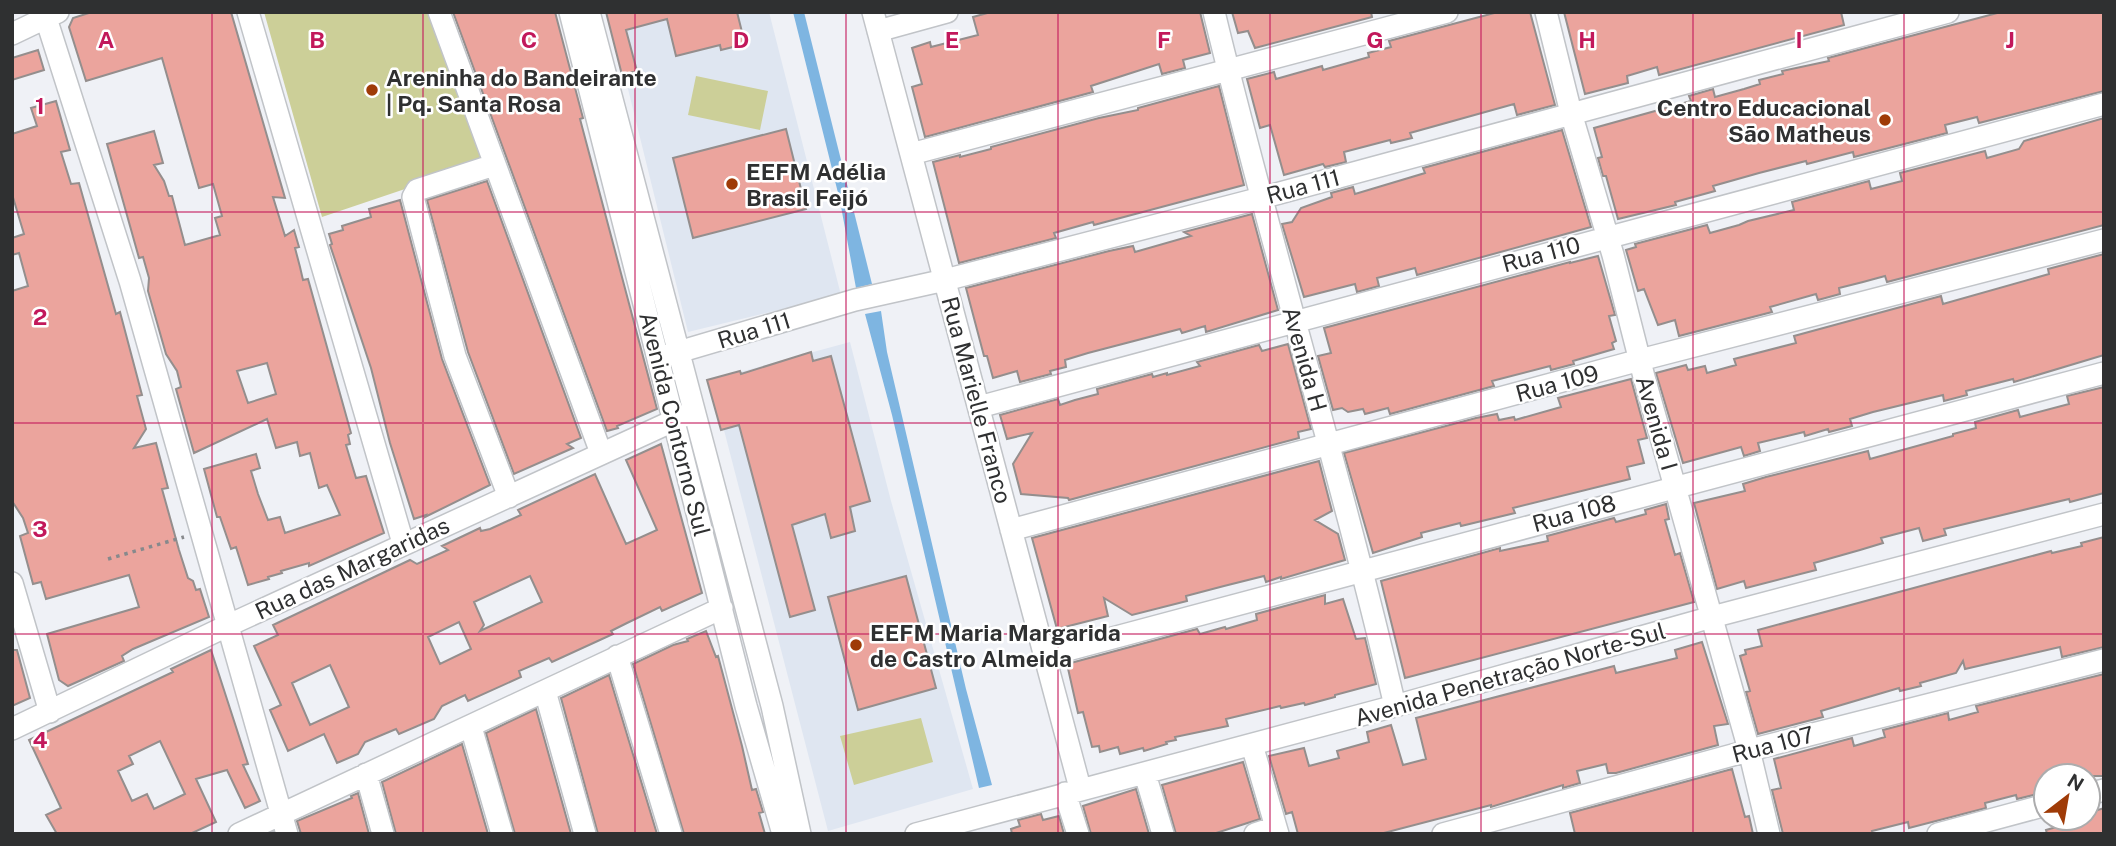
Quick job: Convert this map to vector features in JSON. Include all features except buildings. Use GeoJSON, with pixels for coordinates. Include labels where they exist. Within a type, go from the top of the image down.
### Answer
{"type":"FeatureCollection","features":[{"type":"Feature","properties":{"kind":"street"},"geometry":{"type":"LineString","coordinates":[[248,12],[403,543]]}},
{"type":"Feature","properties":{"kind":"street"},"geometry":{"type":"LineString","coordinates":[[439,12],[601,453]]}},
{"type":"Feature","properties":{"kind":"street","name":"Avenida Contorno Sul"},"geometry":{"type":"LineString","coordinates":[[570,12],[668,356]]}},
{"type":"Feature","properties":{"kind":"street","name":"Avenida Contorno Sul"},"geometry":{"type":"LineString","coordinates":[[589,12],[683,416],[722,608],[746,706],[783,834]]}},
{"type":"Feature","properties":{"kind":"street"},"geometry":{"type":"LineString","coordinates":[[876,22],[947,12]]}},
{"type":"Feature","properties":{"kind":"street","name":"Avenida H"},"geometry":{"type":"LineString","coordinates":[[1214,12],[1294,322],[1363,570],[1395,706]]}},
{"type":"Feature","properties":{"kind":"street"},"geometry":{"type":"LineString","coordinates":[[911,154],[1447,12]]}},
{"type":"Feature","properties":{"kind":"street","name":"Avenida I"},"geometry":{"type":"LineString","coordinates":[[1546,12],[1571,113],[1749,750],[1769,834]]}},
{"type":"Feature","properties":{"kind":"street","name":"Rua 111"},"geometry":{"type":"LineString","coordinates":[[668,356],[855,300],[945,280],[1261,198],[1948,12]]}},
{"type":"Feature","properties":{"kind":"street"},"geometry":{"type":"LineString","coordinates":[[12,34],[49,14],[130,281],[285,824]]}},
{"type":"Feature","properties":{"kind":"street","name":"Rua Marielle Franco"},"geometry":{"type":"LineString","coordinates":[[876,22],[1045,656],[1073,791],[1078,834]]}},
{"type":"Feature","properties":{"kind":"street","name":"Rua 110"},"geometry":{"type":"LineString","coordinates":[[979,407],[2104,104]]}},
{"type":"Feature","properties":{"kind":"street"},"geometry":{"type":"LineString","coordinates":[[494,166],[417,190],[413,197],[455,356],[509,497]]}},
{"type":"Feature","properties":{"kind":"street","name":"Rua 109"},"geometry":{"type":"LineString","coordinates":[[1011,530],[1640,360],[2104,240]]}},
{"type":"Feature","properties":{"kind":"street","name":"Rua 108"},"geometry":{"type":"LineString","coordinates":[[1045,656],[2104,373]]}},
{"type":"Feature","properties":{"kind":"street","name":"Rua das Margaridas"},"geometry":{"type":"LineString","coordinates":[[12,729],[403,543],[683,416]]}},
{"type":"Feature","properties":{"kind":"street","name":"Avenida Contorno Sul"},"geometry":{"type":"LineString","coordinates":[[683,416],[772,706],[800,834]]}},
{"type":"Feature","properties":{"kind":"street","name":"Avenida Penetração Norte-Sul"},"geometry":{"type":"LineString","coordinates":[[916,834],[1252,745],[1712,617],[2104,514]]}},
{"type":"Feature","properties":{"kind":"street"},"geometry":{"type":"LineString","coordinates":[[12,583],[50,712]]}},
{"type":"Feature","properties":{"kind":"street"},"geometry":{"type":"LineString","coordinates":[[239,834],[285,824],[366,774],[722,608]]}},
{"type":"Feature","properties":{"kind":"street"},"geometry":{"type":"LineString","coordinates":[[617,656],[671,834]]}},
{"type":"Feature","properties":{"kind":"street","name":"Rua 107"},"geometry":{"type":"LineString","coordinates":[[1443,834],[1749,750],[2104,660]]}},
{"type":"Feature","properties":{"kind":"street"},"geometry":{"type":"LineString","coordinates":[[545,691],[585,834]]}},
{"type":"Feature","properties":{"kind":"street"},"geometry":{"type":"LineString","coordinates":[[471,727],[502,834]]}},
{"type":"Feature","properties":{"kind":"street"},"geometry":{"type":"LineString","coordinates":[[1252,745],[1277,830],[1255,834]]}},
{"type":"Feature","properties":{"kind":"street"},"geometry":{"type":"LineString","coordinates":[[366,774],[383,834]]}},
{"type":"Feature","properties":{"kind":"street"},"geometry":{"type":"LineString","coordinates":[[1145,774],[1163,834]]}},
{"type":"Feature","properties":{"kind":"street"},"geometry":{"type":"LineString","coordinates":[[1938,834],[2032,809]]}},
{"type":"Feature","properties":{"kind":"path"},"geometry":{"type":"LineString","coordinates":[[108,559],[202,532]]}},
{"type":"Feature","properties":{"kind":"shaded area","name":"EEFM Adélia Brasil Feijó"},"geometry":{"type":"Polygon","coordinates":[[[609,12],[769,12],[841,295],[688,332],[609,12]]]}},
{"type":"Feature","properties":{"kind":"shaded area","name":"EEFM Maria Margarida de Castro Almeida"},"geometry":{"type":"Polygon","coordinates":[[[850,342],[891,501],[973,789],[828,831],[711,380],[850,342]]]}},
{"type":"Feature","properties":{"kind":"green space","name":"Areninha do Bandeirante | Pq. Santa Rosa"},"geometry":{"type":"Polygon","coordinates":[[[264,12],[433,12],[485,162],[322,217],[264,12]]]}},
{"type":"Feature","properties":{"kind":"green space"},"geometry":{"type":"Polygon","coordinates":[[[696,76],[768,91],[760,130],[688,115],[696,76]]]}},
{"type":"Feature","properties":{"kind":"green space"},"geometry":{"type":"Polygon","coordinates":[[[921,718],[933,762],[854,785],[840,736],[921,718]]]}},
{"type":"Feature","properties":{"kind":"water"},"geometry":{"type":"Polygon","coordinates":[[[793,12],[804,12],[872,284],[856,288],[840,201],[793,12]]]}},
{"type":"Feature","properties":{"kind":"water"},"geometry":{"type":"Polygon","coordinates":[[[881,311],[887,352],[966,689],[992,785],[979,788],[892,415],[865,314],[881,311]]]}},
{"type":"Feature","properties":{"kind":"place","name":"Areninha do Bandeirante | Pq. Santa Rosa"},"geometry":{"type":"Point","coordinates":[372,90]}},
{"type":"Feature","properties":{"kind":"place","name":"Centro Educacional São Matheus"},"geometry":{"type":"Point","coordinates":[1885,120]}},
{"type":"Feature","properties":{"kind":"place","name":"EEFM Adélia Brasil Feijó"},"geometry":{"type":"Point","coordinates":[732,184]}},
{"type":"Feature","properties":{"kind":"place","name":"EEFM Maria Margarida de Castro Almeida"},"geometry":{"type":"Point","coordinates":[856,645]}}]}
